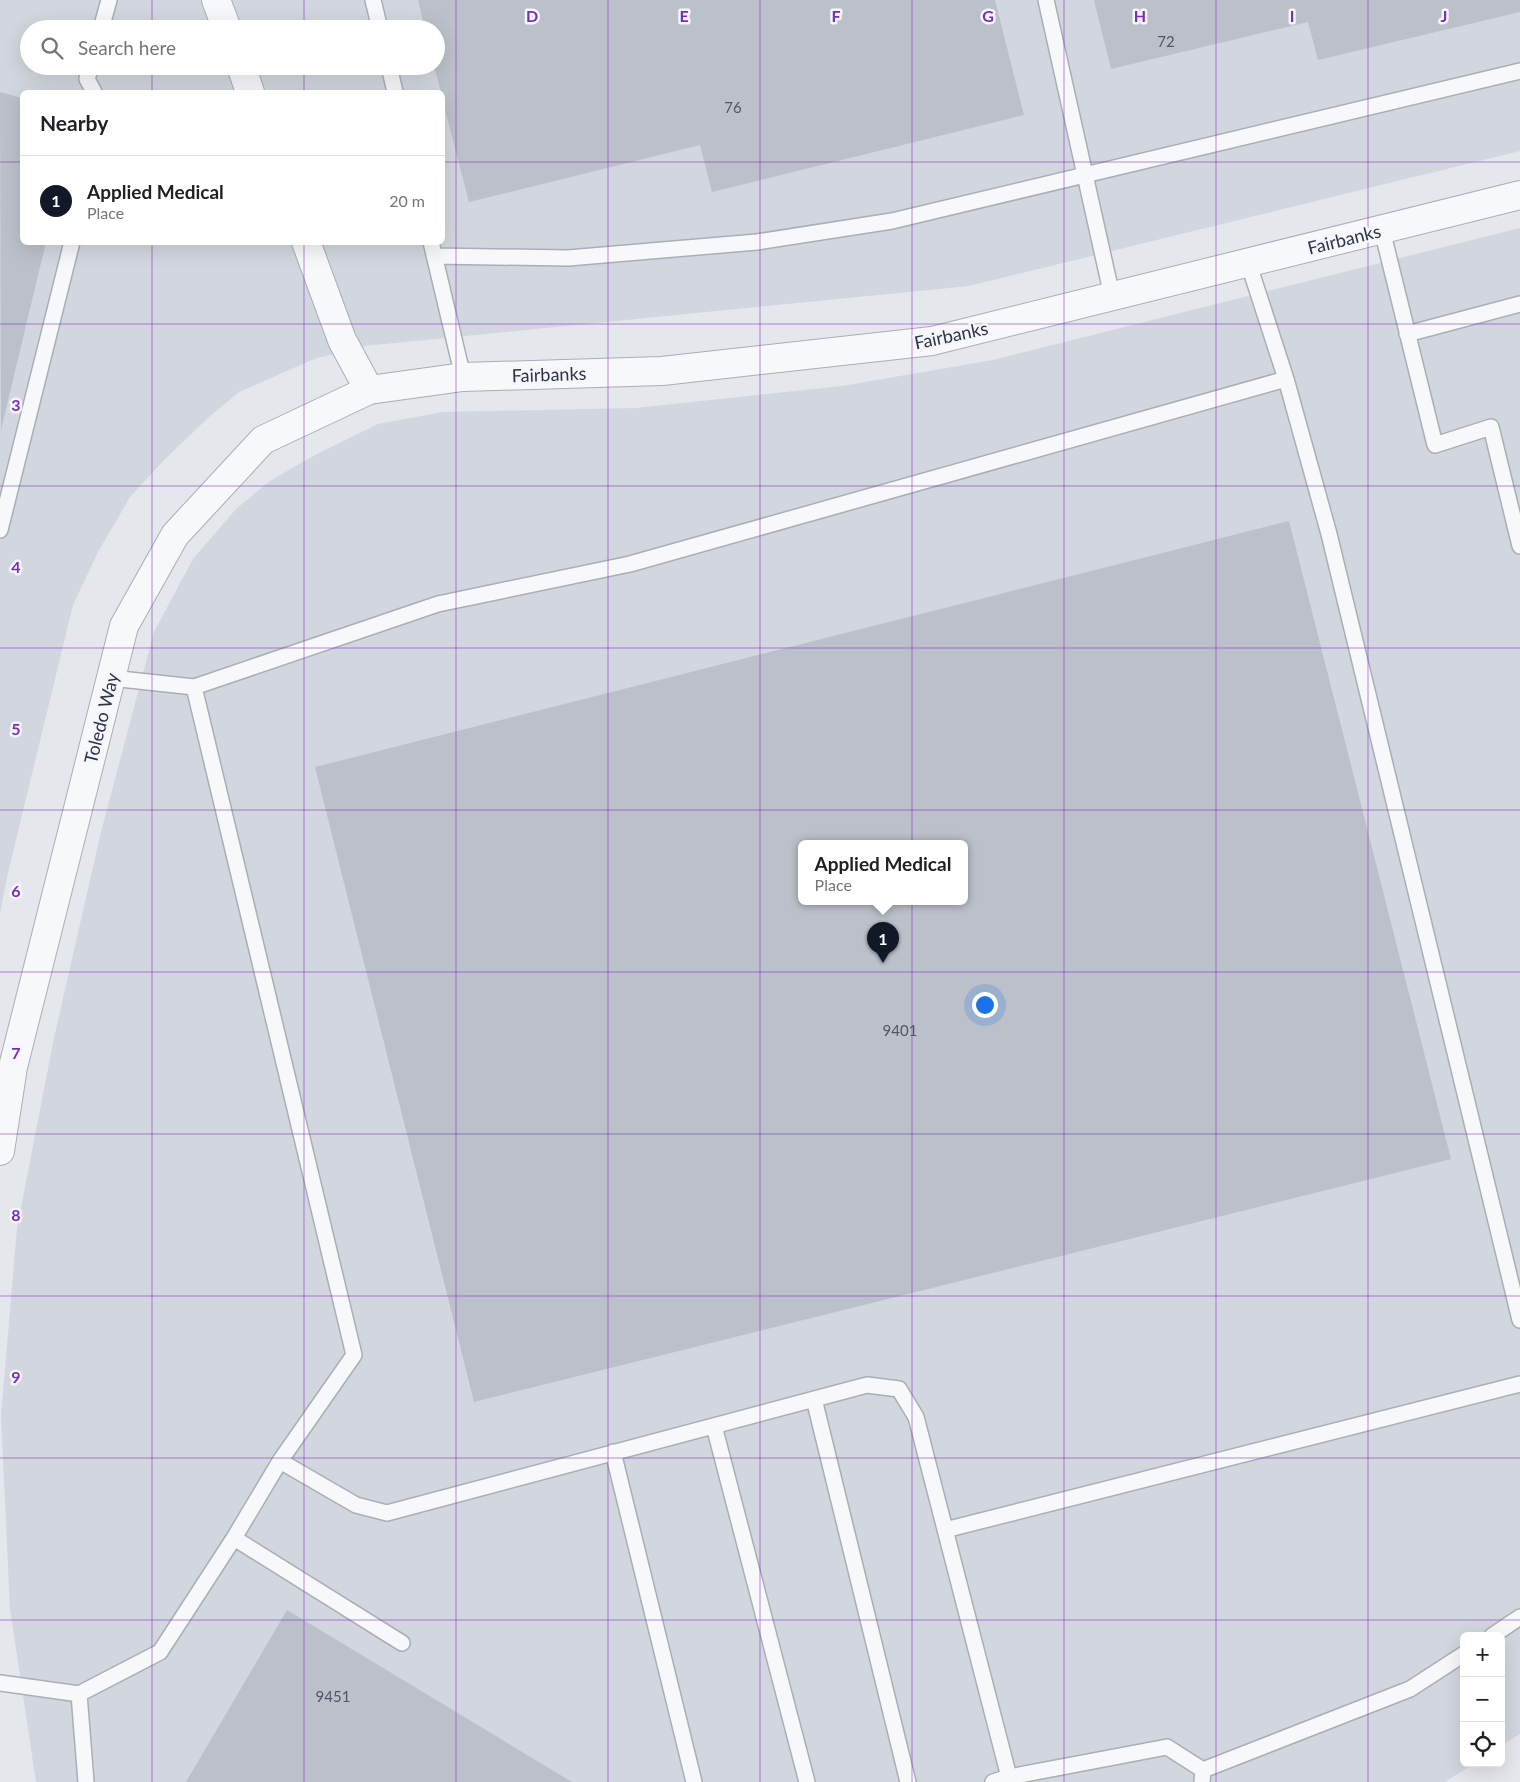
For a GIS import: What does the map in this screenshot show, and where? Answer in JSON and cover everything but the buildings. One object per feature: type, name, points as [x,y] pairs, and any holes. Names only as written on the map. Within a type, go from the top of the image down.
[{"type":"street","points":[[216,0],[224,20]]},
{"type":"street","points":[[244,75],[249,90]]},
{"type":"street","name":"Fairbanks","points":[[369,390],[463,377],[662,370],[932,341],[1520,195]]},
{"type":"street","points":[[307,245],[342,340],[369,390]]},
{"type":"street","name":"Toledo Way","points":[[0,1151],[13,1067],[124,626],[175,535],[263,440],[369,390]]},
{"type":"lane","points":[[103,20],[109,0]]},
{"type":"lane","points":[[373,0],[378,20]]},
{"type":"lane","points":[[1046,0],[1112,296]]},
{"type":"lane","points":[[463,377],[433,249],[568,258],[757,242],[892,221],[1520,71]]},
{"type":"lane","points":[[88,75],[87,79],[93,90]]},
{"type":"lane","points":[[391,75],[395,90]]},
{"type":"lane","points":[[1382,230],[1435,445],[1491,427],[1520,546]]},
{"type":"lane","points":[[0,530],[71,245]]},
{"type":"lane","points":[[1248,262],[1286,380],[1329,534],[1520,1320]]},
{"type":"lane","points":[[1407,334],[1520,304]]},
{"type":"lane","points":[[111,678],[194,687],[438,604],[630,564],[1286,380]]},
{"type":"lane","points":[[0,1683],[79,1694],[160,1652],[234,1538],[280,1461],[354,1354],[194,687]]},
{"type":"lane","points":[[945,1530],[1520,1384]]},
{"type":"lane","points":[[280,1461],[356,1505],[387,1513],[867,1385],[899,1390],[916,1416],[1009,1778]]},
{"type":"lane","points":[[814,1399],[908,1782]]},
{"type":"lane","points":[[714,1426],[807,1782]]},
{"type":"lane","points":[[614,1452],[694,1782]]},
{"type":"lane","points":[[234,1538],[402,1643]]},
{"type":"lane","points":[[1498,1632],[1520,1617]]},
{"type":"lane","points":[[993,1782],[1168,1747],[1203,1776],[1410,1688],[1460,1657]]},
{"type":"lane","points":[[79,1694],[86,1782]]},
{"type":"shaded area","points":[[0,0],[1520,0],[1520,151],[969,286],[364,346],[314,359],[239,392],[209,417],[165,459],[130,497],[98,552],[73,605],[7,877],[0,914]]},
{"type":"shaded area","points":[[1520,228],[1520,1734],[1505,1743],[1505,1632],[1460,1632],[1460,1767],[1469,1767],[1445,1782],[36,1782],[10,1609],[1,1416],[17,1228],[54,1038],[101,832],[154,632],[193,559],[237,508],[270,481],[315,455],[378,424],[443,412],[636,408],[842,386],[993,360]]},
{"type":"place","name":"Applied Medical","points":[[883,963]]}]
